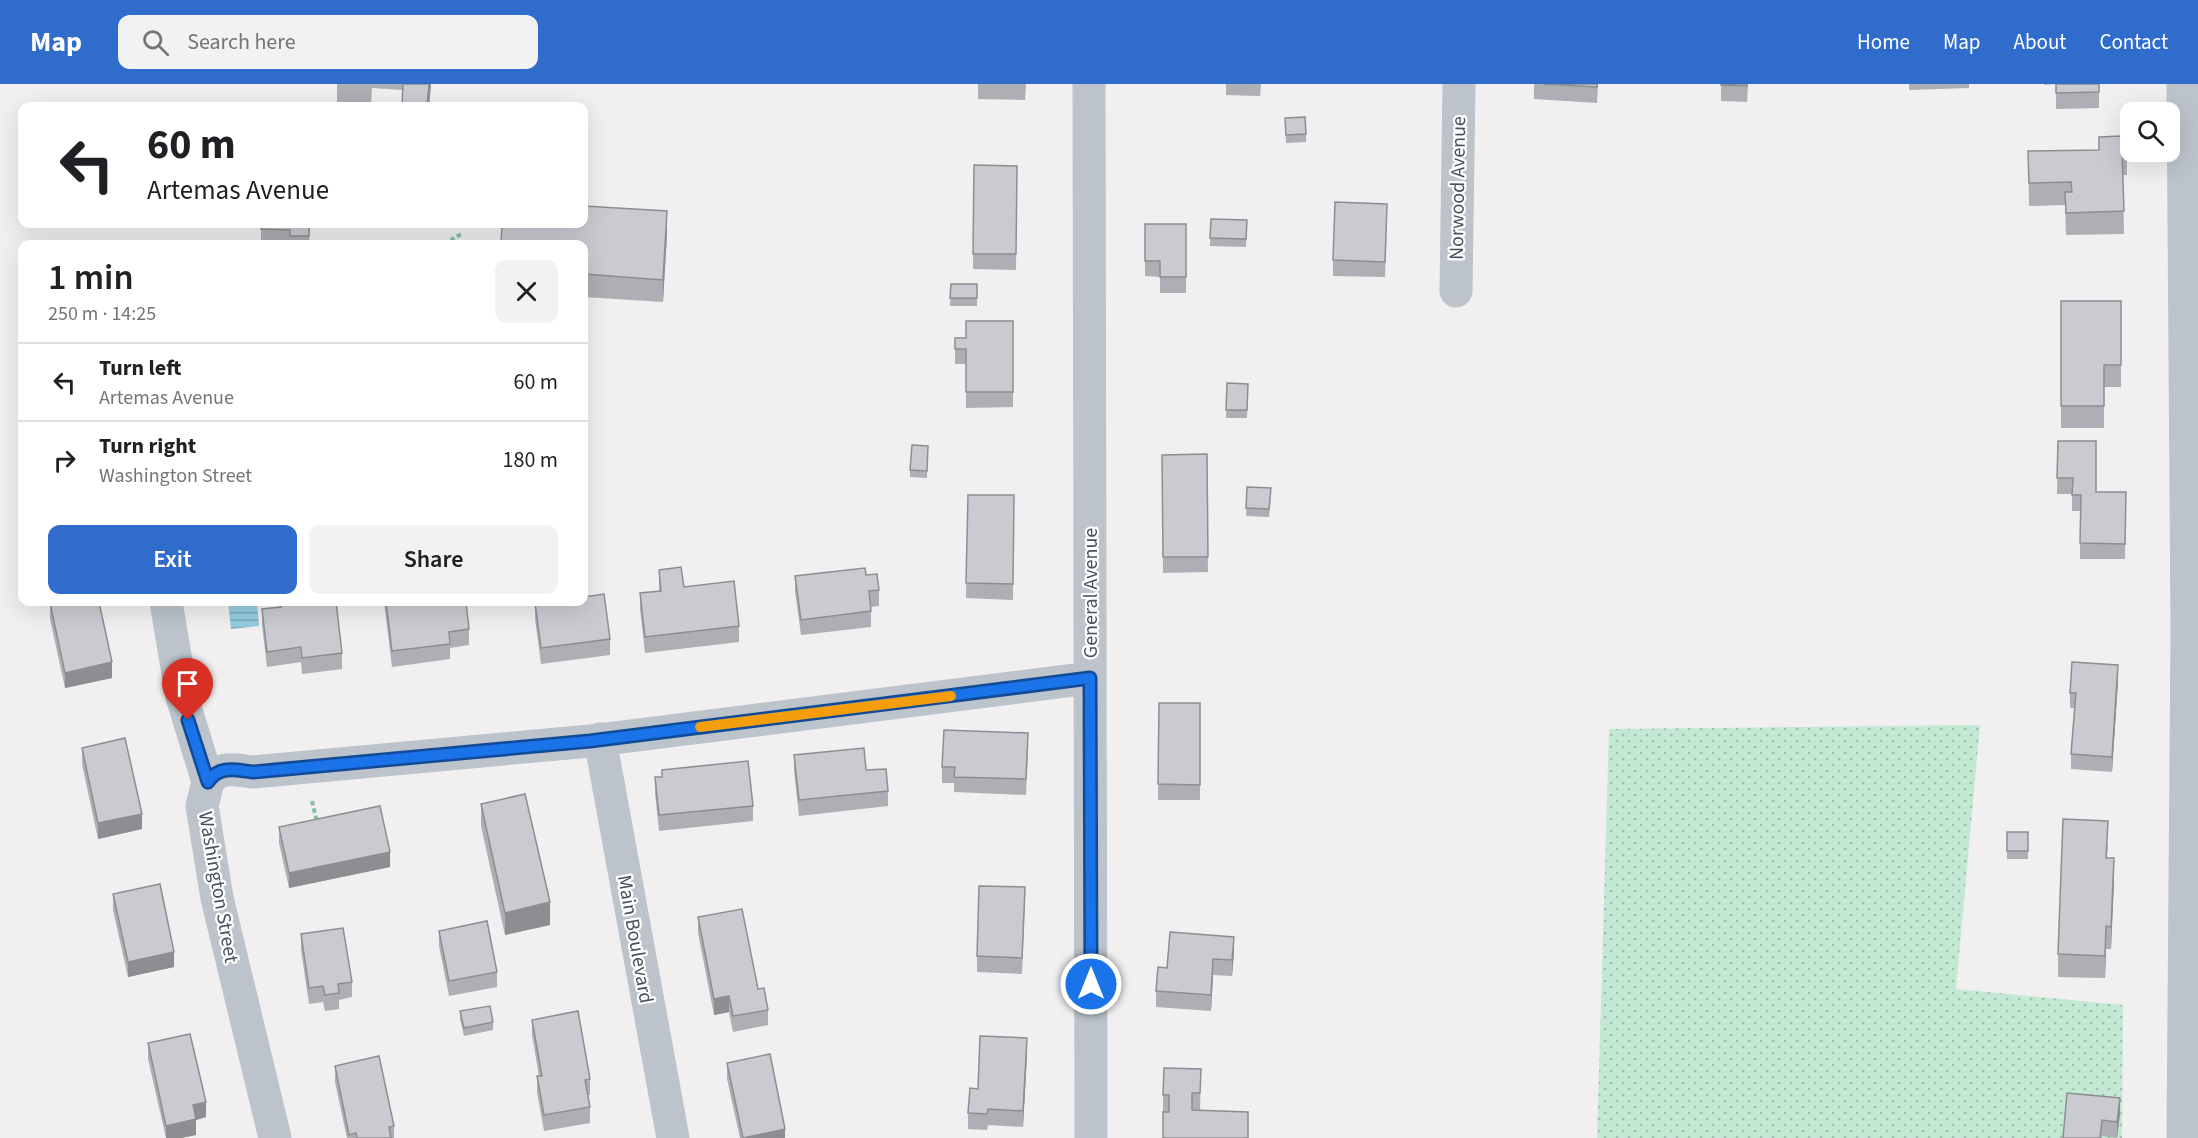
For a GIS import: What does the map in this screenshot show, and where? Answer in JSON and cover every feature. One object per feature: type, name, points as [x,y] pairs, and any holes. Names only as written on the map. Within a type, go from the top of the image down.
[{"type":"street","name":"General Avenue","points":[[1089,84],[1091,1138]]},
{"type":"street","name":"Norwood Avenue","points":[[1456,291],[1459,84]]},
{"type":"street","points":[[2183,84],[2187,630],[2183,1138]]},
{"type":"street","name":"Washington Street","points":[[167,606],[182,697],[208,782],[202,806],[217,898],[274,1138]]},
{"type":"street","points":[[208,782],[214,772],[225,769],[253,772],[600,740],[1090,678]]},
{"type":"street","name":"Main Boulevard","points":[[600,740],[673,1138]]},
{"type":"path","points":[[451,240],[463,233]]},
{"type":"green space","points":[[1980,725],[1956,989],[2123,1005],[2122,1138],[1597,1138],[1609,729]]},
{"type":"water","points":[[228,606],[257,606],[259,626],[231,629]]},
{"type":"building","points":[[403,84],[429,84],[427,102],[402,102]]},
{"type":"building","points":[[1543,84],[1597,84],[1597,87]]},
{"type":"building","points":[[1747,84],[1747,86],[1721,85]]},
{"type":"building","points":[[2056,84],[2099,84],[2099,92],[2056,93]]},
{"type":"building","points":[[1305,117],[1306,134],[1286,135],[1285,118]]},
{"type":"building","points":[[2120,136],[2124,211],[2066,213],[2065,192],[2072,192],[2071,182],[2029,183],[2028,151],[2099,150],[2099,137]]},
{"type":"building","points":[[974,165],[1017,166],[1016,254],[973,254]]},
{"type":"building","points":[[1335,202],[1387,204],[1385,262],[1333,260]]},
{"type":"building","points":[[588,206],[667,211],[663,280],[588,274],[588,240],[501,240],[502,228],[588,228]]},
{"type":"building","points":[[1211,219],[1247,220],[1246,239],[1210,238]]},
{"type":"building","points":[[1145,224],[1186,224],[1186,277],[1160,277],[1160,261],[1145,261]]},
{"type":"building","points":[[309,228],[309,236],[290,236],[290,230],[261,229]]},
{"type":"building","points":[[951,284],[977,284],[977,298],[950,298]]},
{"type":"building","points":[[2061,301],[2121,301],[2121,365],[2104,365],[2104,406],[2061,406]]},
{"type":"building","points":[[966,321],[1013,321],[1013,392],[966,392],[966,349],[955,349],[955,338],[966,338]]},
{"type":"building","points":[[1227,383],[1248,384],[1247,410],[1226,410]]},
{"type":"building","points":[[2058,441],[2096,441],[2096,492],[2126,492],[2125,544],[2080,543],[2081,495],[2072,495],[2073,478],[2057,478]]},
{"type":"building","points":[[912,445],[928,446],[927,471],[910,470]]},
{"type":"building","points":[[1207,454],[1208,557],[1163,557],[1162,455]]},
{"type":"building","points":[[1247,487],[1271,488],[1269,509],[1246,508]]},
{"type":"building","points":[[968,495],[1014,495],[1013,584],[966,583]]},
{"type":"building","points":[[681,567],[684,587],[734,581],[739,626],[645,637],[640,593],[661,591],[659,570]]},
{"type":"building","points":[[865,568],[866,575],[877,574],[879,590],[869,591],[871,611],[801,620],[795,576]]},
{"type":"building","points":[[604,594],[610,639],[541,648],[535,606],[588,606],[588,596]]},
{"type":"building","points":[[51,606],[100,606],[112,662],[65,673]]},
{"type":"building","points":[[336,606],[342,653],[302,658],[301,647],[267,652],[262,609]]},
{"type":"building","points":[[386,606],[466,606],[469,629],[449,632],[450,644],[392,651]]},
{"type":"building","points":[[2072,662],[2118,665],[2112,757],[2071,754],[2076,693],[2070,693]]},
{"type":"building","points":[[1159,703],[1200,703],[1200,785],[1158,784]]},
{"type":"building","points":[[944,730],[1028,733],[1026,779],[954,777],[955,767],[942,767]]},
{"type":"building","points":[[125,738],[142,814],[98,823],[82,748]]},
{"type":"building","points":[[864,748],[866,770],[886,769],[888,791],[799,800],[794,755]]},
{"type":"building","points":[[748,761],[753,806],[659,815],[655,777],[662,777],[662,770]]},
{"type":"building","points":[[525,794],[550,902],[505,913],[481,804]]},
{"type":"building","points":[[380,806],[390,852],[289,873],[279,827]]},
{"type":"building","points":[[2063,819],[2108,821],[2106,858],[2114,858],[2111,927],[2106,926],[2105,956],[2058,954]]},
{"type":"building","points":[[2007,832],[2028,832],[2028,851],[2007,851]]},
{"type":"building","points":[[160,884],[174,952],[128,962],[113,894]]},
{"type":"building","points":[[979,886],[1025,887],[1022,958],[977,956]]},
{"type":"building","points":[[742,909],[758,989],[764,988],[768,1010],[733,1016],[729,996],[714,999],[698,917]]},
{"type":"building","points":[[487,921],[497,972],[449,981],[439,931]]},
{"type":"building","points":[[343,928],[352,982],[338,984],[339,993],[325,995],[323,986],[309,988],[301,934]]},
{"type":"building","points":[[1170,932],[1234,937],[1232,960],[1213,959],[1211,995],[1156,991],[1158,967],[1167,968]]},
{"type":"building","points":[[490,1006],[493,1022],[464,1028],[460,1011]]},
{"type":"building","points":[[578,1011],[590,1079],[585,1080],[590,1107],[544,1115],[537,1076],[542,1076],[532,1020]]},
{"type":"building","points":[[190,1034],[206,1102],[193,1105],[196,1119],[166,1126],[148,1043]]},
{"type":"building","points":[[980,1036],[1027,1038],[1023,1111],[988,1109],[987,1114],[968,1113],[970,1088],[978,1089]]},
{"type":"building","points":[[770,1054],[785,1129],[743,1138],[727,1063]]},
{"type":"building","points":[[379,1056],[394,1126],[389,1127],[391,1138],[357,1138],[356,1133],[349,1135],[335,1066]]},
{"type":"building","points":[[1164,1068],[1201,1069],[1200,1093],[1192,1093],[1192,1110],[1248,1112],[1248,1138],[1163,1138],[1163,1112],[1169,1112],[1169,1095],[1163,1095]]},
{"type":"building","points":[[2067,1093],[2120,1098],[2117,1122],[2102,1120],[2100,1138],[2063,1138]]},
{"type":"slow traffic","points":[[700,727],[951,696]]},
{"type":"route","points":[[188,720],[208,782],[214,772],[225,769],[253,772],[590,741],[1090,678],[1091,984]]}]
